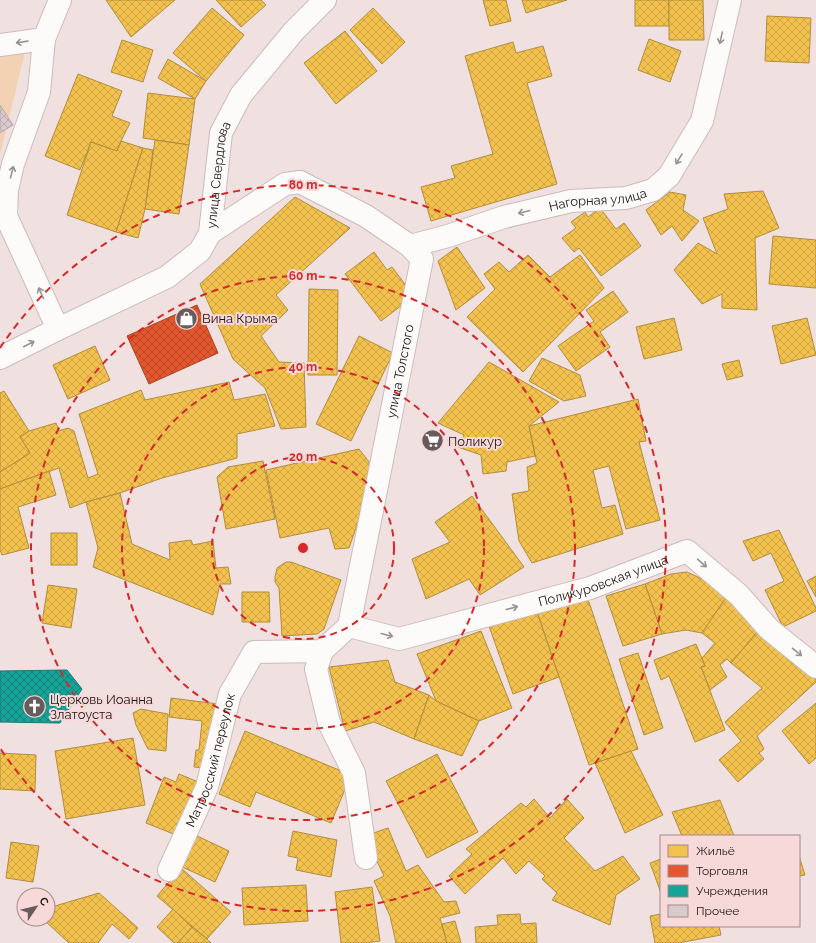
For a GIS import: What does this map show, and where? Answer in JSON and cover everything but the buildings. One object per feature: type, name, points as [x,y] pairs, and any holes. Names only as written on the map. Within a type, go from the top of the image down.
[{"type":"street","points":[[58,329],[6,216],[7,190],[14,164],[39,92],[44,39],[60,0]]},
{"type":"street","name":"улица Свердлова","points":[[0,358],[167,277],[200,251],[210,233],[221,134],[241,95],[294,31],[325,0]]},
{"type":"street","name":"Нагорная улица","points":[[410,246],[448,236],[504,217],[571,201],[626,198],[653,190],[669,176],[702,121],[730,0]]},
{"type":"street","points":[[0,45],[44,39]]},
{"type":"street","name":"улица Толстого","points":[[210,233],[285,184],[300,182],[366,216],[410,246],[422,259],[349,626]]},
{"type":"street","name":"Поликуровская улица","points":[[349,626],[399,638],[590,588],[687,551],[739,595],[769,629],[816,667]]},
{"type":"street","points":[[349,626],[322,651],[316,669],[329,723],[354,773],[366,858]]},
{"type":"street","name":"Матросский переулок","points":[[169,870],[207,787],[230,694],[254,652],[322,651]]},
{"type":"shaded area","points":[[27,44],[0,155],[0,53]]},
{"type":"place","name":"Вина Крыма","points":[[186,318]]},
{"type":"place","name":"Поликур","points":[[433,441]]},
{"type":"place","name":"Церковь Иоанна Златоуста","points":[[35,706]]}]
